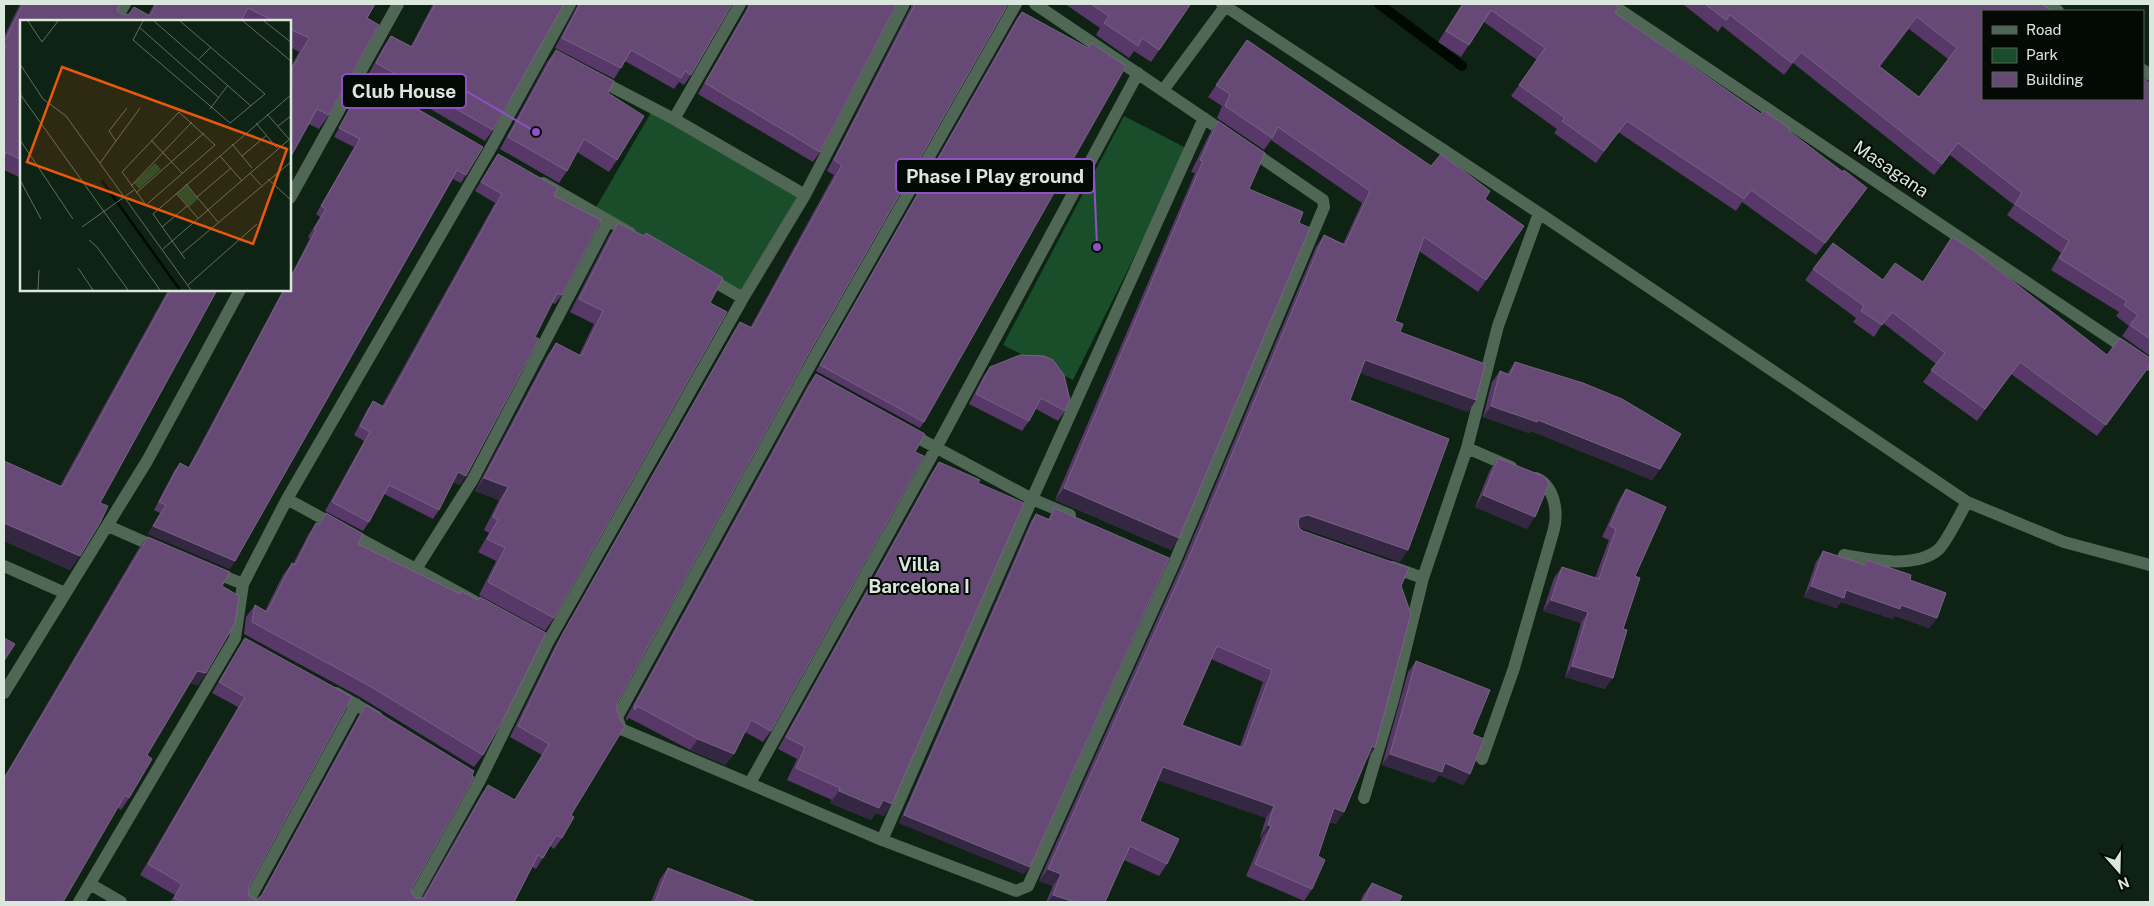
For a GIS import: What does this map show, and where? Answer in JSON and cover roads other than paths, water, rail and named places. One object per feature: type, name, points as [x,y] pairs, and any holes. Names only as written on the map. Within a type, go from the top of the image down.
[{"type":"street","points":[[117,20],[125,4]]},
{"type":"street","points":[[291,196],[398,4]]},
{"type":"street","points":[[79,902],[239,640],[243,584],[287,499],[489,152],[550,54],[570,4]]},
{"type":"street","points":[[674,118],[740,4]]},
{"type":"street","points":[[412,902],[476,778],[544,639],[805,195],[904,4]]},
{"type":"street","points":[[1016,4],[617,717],[621,729],[628,733],[882,840],[1016,891],[1028,886],[1324,207],[1323,200],[1164,89],[1035,4]]},
{"type":"street","name":"Masagana","points":[[1611,4],[2150,365]]},
{"type":"street","points":[[1164,89],[1225,5],[1539,213],[1967,502],[2064,542],[2150,565]]},
{"type":"street","points":[[750,783],[936,448],[1138,73]]},
{"type":"street","points":[[588,74],[674,118],[805,195]]},
{"type":"street","points":[[357,76],[390,95]]},
{"type":"street","points":[[882,840],[1032,499],[1204,118]]},
{"type":"street","points":[[532,176],[642,240]]},
{"type":"street","points":[[1364,798],[1393,700],[1423,578],[1467,448],[1498,326],[1539,213]]},
{"type":"street","points":[[416,569],[473,479],[608,221]]},
{"type":"street","points":[[692,269],[743,298]]},
{"type":"street","points":[[4,693],[108,526],[239,291]]},
{"type":"street","points":[[895,425],[1032,499],[1086,522]]},
{"type":"street","points":[[1467,448],[1541,480],[1556,504],[1557,515],[1514,668],[1482,759]]},
{"type":"street","points":[[287,499],[482,605]]},
{"type":"street","points":[[1844,555],[1890,563],[1919,558],[1938,549],[1967,502]]},
{"type":"street","points":[[108,526],[171,554]]},
{"type":"street","points":[[1378,563],[1423,578]]},
{"type":"street","points":[[198,565],[243,584]]},
{"type":"street","points":[[4,566],[65,593]]},
{"type":"street","points":[[322,686],[390,725]]},
{"type":"street","points":[[248,902],[356,704]]},
{"type":"street","points":[[90,884],[120,902]]},
{"type":"waterway","points":[[1379,4],[1462,66]]},
{"type":"place","name":"Club House","points":[[536,132]]},
{"type":"place","name":"Phase I Play ground","points":[[1097,247]]},
{"type":"district","name":"Villa Barcelona I","points":[[919,575]]}]
